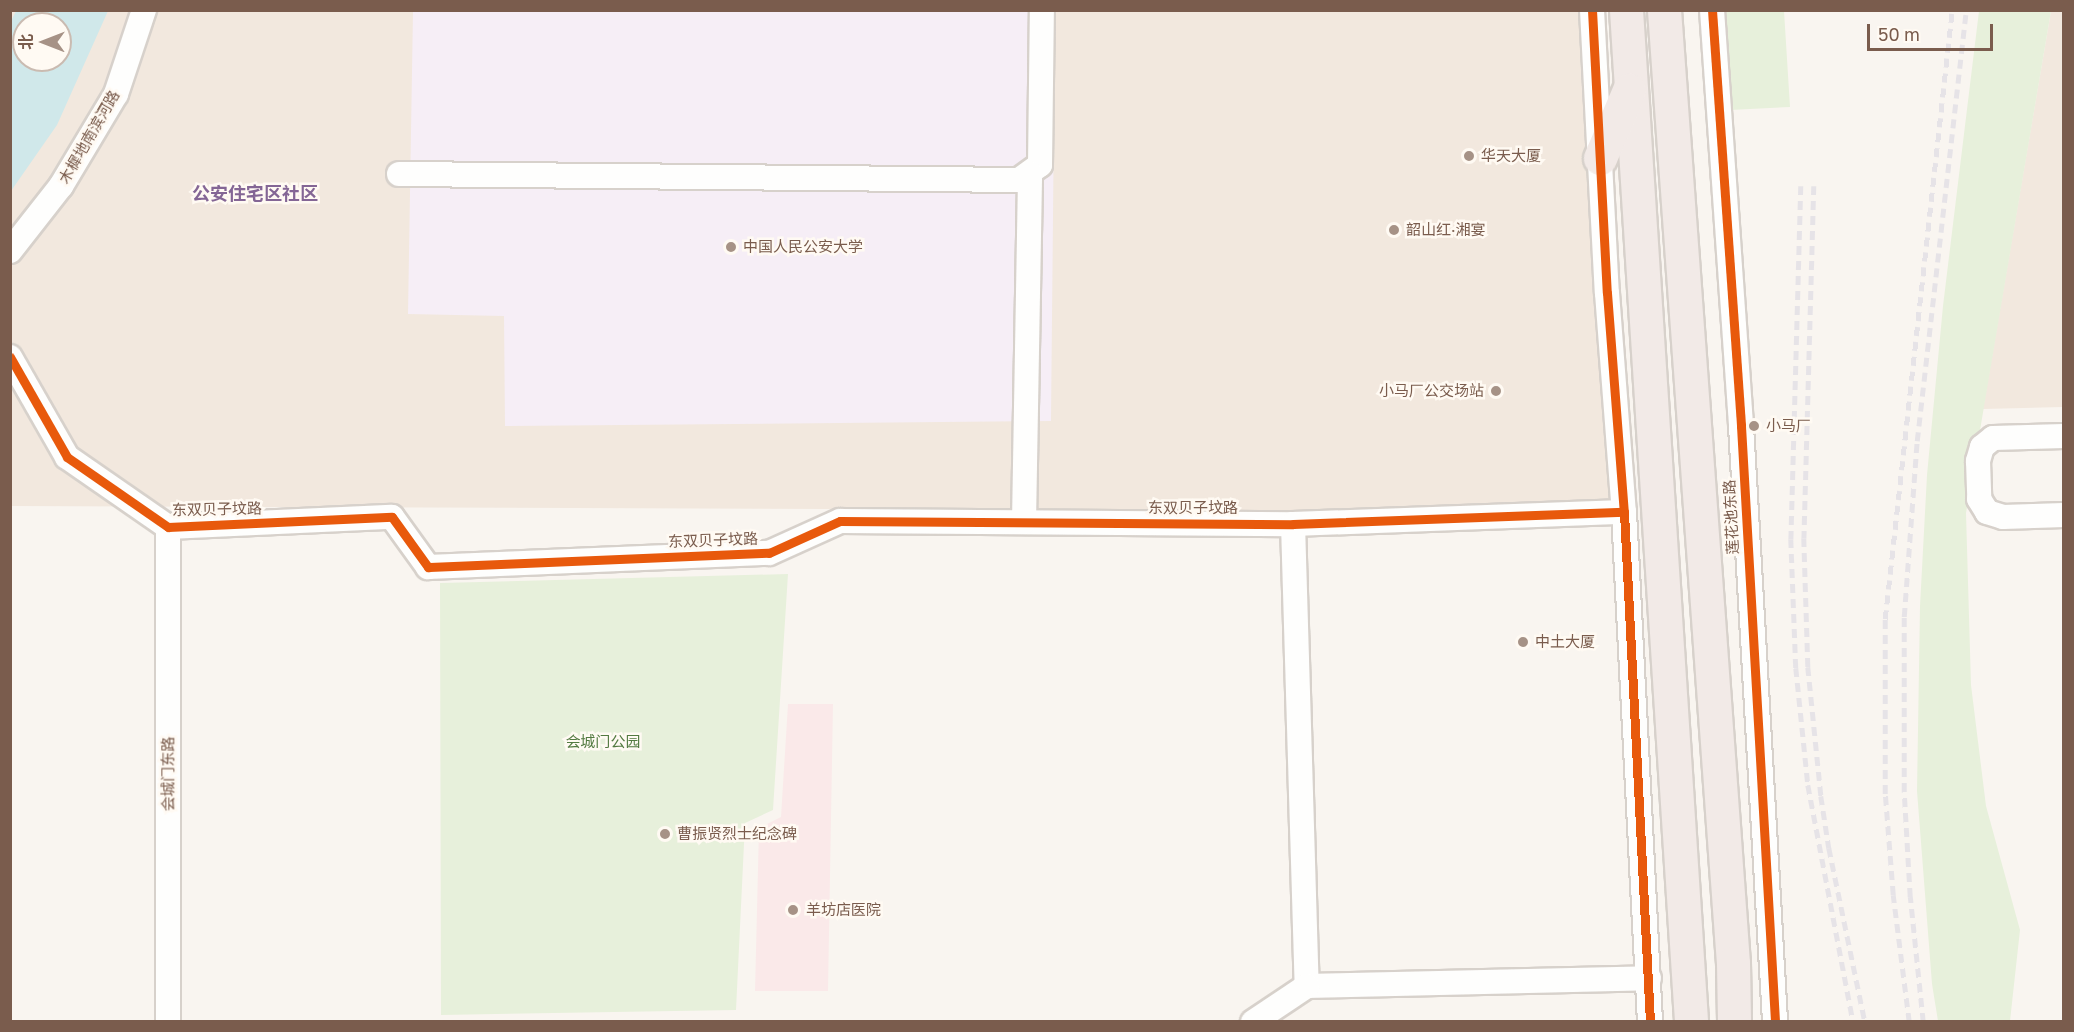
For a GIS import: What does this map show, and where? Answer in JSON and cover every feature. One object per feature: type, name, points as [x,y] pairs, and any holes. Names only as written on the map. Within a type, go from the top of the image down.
[{"type":"highway","points":[[1626,10],[1691,1022]]},
{"type":"highway","name":"莲花池东路","points":[[1664,10],[1733,963],[1734,1022]]},
{"type":"highway","points":[[1600,158],[1631,86]]},
{"type":"highway","points":[[1733,963],[1749,1022]]},
{"type":"highway","points":[[1682,1022],[1690,983]]},
{"type":"street","name":"木樨地南滨河路","points":[[10,251],[61,186],[116,94],[144,10]]},
{"type":"street","points":[[399,174],[1019,180],[1040,165],[1042,10]]},
{"type":"street","points":[[1592,10],[1623,512],[1650,1022]]},
{"type":"street","name":"莲花池东路","points":[[1712,10],[1742,438],[1775,1022]]},
{"type":"street","points":[[1024,522],[1030,172]]},
{"type":"street","name":"东双贝子坟路","points":[[10,357],[67,457],[168,527],[392,517],[428,567],[769,553],[840,521],[1293,524],[1623,512]]},
{"type":"street","points":[[2064,436],[1993,438],[1982,447],[1978,461],[1979,499],[1987,512],[2003,517],[2064,515]]},
{"type":"street","points":[[1293,524],[1307,986]]},
{"type":"street","name":"会城门东路","points":[[168,527],[168,1022]]},
{"type":"street","points":[[1253,1022],[1307,986],[1649,978]]},
{"type":"shaded area","points":[[11,11],[1593,11],[1624,512],[11,506]]},
{"type":"shaded area","name":"中国人民公安大学","points":[[413,11],[1055,11],[1051,421],[505,426],[504,316],[408,314]]},
{"type":"shaded area","points":[[2051,11],[2063,11],[2063,407],[1983,409]]},
{"type":"shaded area","name":"羊坊店医院","points":[[788,704],[833,704],[828,991],[755,991],[759,828],[781,817]]},
{"type":"green space","points":[[1724,11],[1784,11],[1790,107],[1730,110]]},
{"type":"green space","points":[[1979,11],[2051,11],[1966,513],[1971,685],[1986,806],[2020,930],[2010,1021],[1938,1021],[1932,984],[1917,791],[1920,606],[1927,475],[1943,306]]},
{"type":"green space","name":"会城门公园","points":[[788,574],[773,810],[745,823],[736,1010],[441,1015],[440,583]]},
{"type":"water","points":[[16,11],[108,11],[57,125],[11,191],[10,23],[12,19],[12,72],[72,72],[72,12]]},
{"type":"railway","points":[[1909,1022],[1893,895],[1885,794],[1885,619],[1952,10]]},
{"type":"railway","points":[[1923,1022],[1910,897],[1904,792],[1904,617],[1917,441],[1966,10]]},
{"type":"railway","points":[[1801,186],[1791,539],[1796,668],[1808,785],[1853,1022]]},
{"type":"railway","points":[[1814,186],[1804,538],[1808,667],[1821,796],[1829,848],[1865,1022]]},
{"type":"cycle path","points":[[1592,10],[1607,293],[1624,512],[1650,1022]]},
{"type":"cycle path","points":[[1712,10],[1741,426],[1775,1022]]},
{"type":"cycle path","points":[[10,357],[67,457],[168,527],[392,517],[428,567],[769,553],[840,521],[1293,524],[1624,512]]},
{"type":"place","name":"华天大厦","points":[[1469,156]]},
{"type":"place","name":"韶山红·湘宴","points":[[1394,230]]},
{"type":"place","name":"中国人民公安大学","points":[[731,247]]},
{"type":"place","name":"小马厂公交场站","points":[[1496,391]]},
{"type":"place","name":"小马厂","points":[[1754,426]]},
{"type":"place","name":"中土大厦","points":[[1523,642]]},
{"type":"place","name":"曹振贤烈士纪念碑","points":[[665,834]]},
{"type":"place","name":"羊坊店医院","points":[[793,910]]},
{"type":"district","name":"公安住宅区社区","points":[[255,193]]}]
